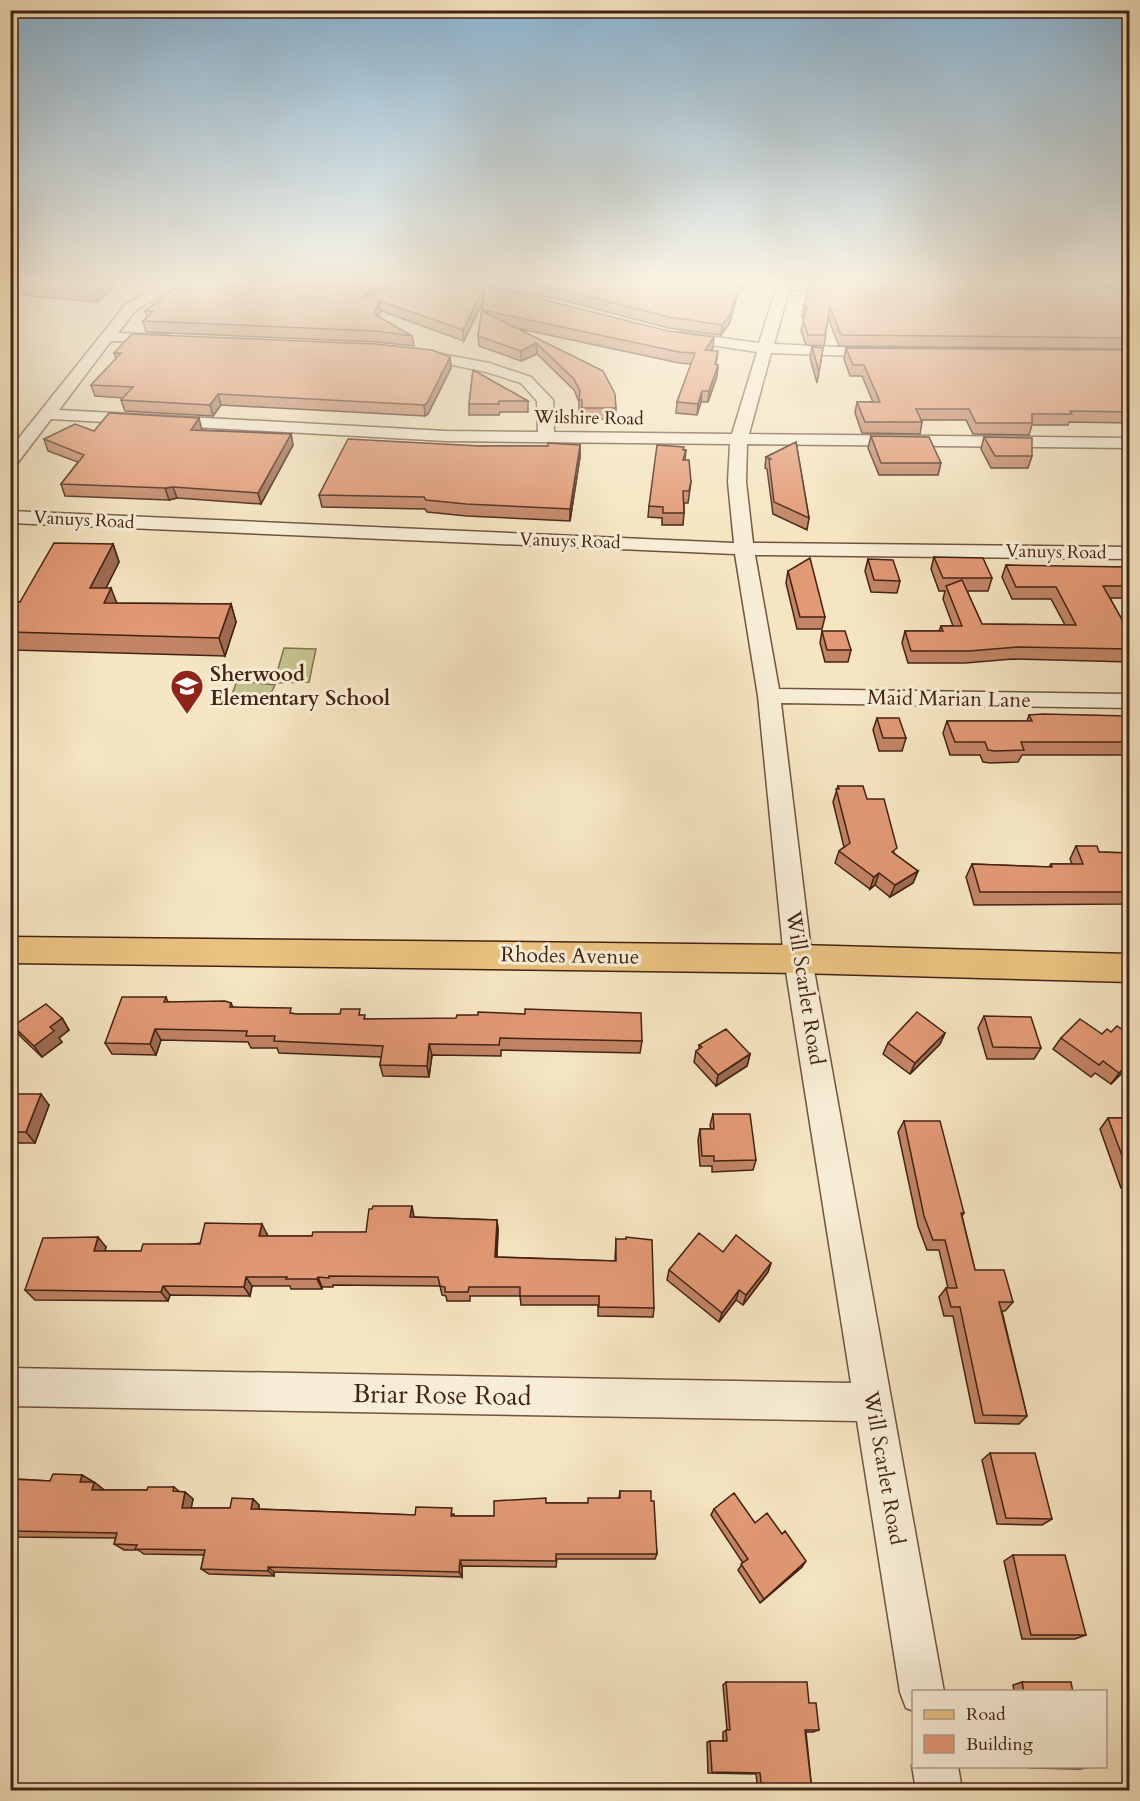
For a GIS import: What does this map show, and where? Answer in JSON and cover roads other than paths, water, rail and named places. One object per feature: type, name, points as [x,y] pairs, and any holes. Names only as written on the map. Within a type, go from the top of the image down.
[{"type":"main road","name":"Rhodes Avenue","points":[[10,950],[798,959],[1130,968]]},
{"type":"street","points":[[10,461],[89,363]]},
{"type":"street","points":[[468,363],[526,380],[545,400],[546,437]]},
{"type":"street","name":"Will Scarlet Road","points":[[760,363],[739,440],[737,482],[744,549],[769,696],[798,959],[922,1690]]},
{"type":"street","name":"Wilshire Road","points":[[49,414],[446,436],[1130,443]]},
{"type":"street","name":"Vanuys Road","points":[[10,517],[744,549],[1130,553]]},
{"type":"street","name":"Maid Marian Lane","points":[[769,696],[1130,701]]},
{"type":"street","name":"Briar Rose Road","points":[[10,1387],[873,1402]]},
{"type":"street","points":[[935,1768],[939,1791]]},
{"type":"place","name":"Sherwood Elementary School","points":[[187,715]]}]
